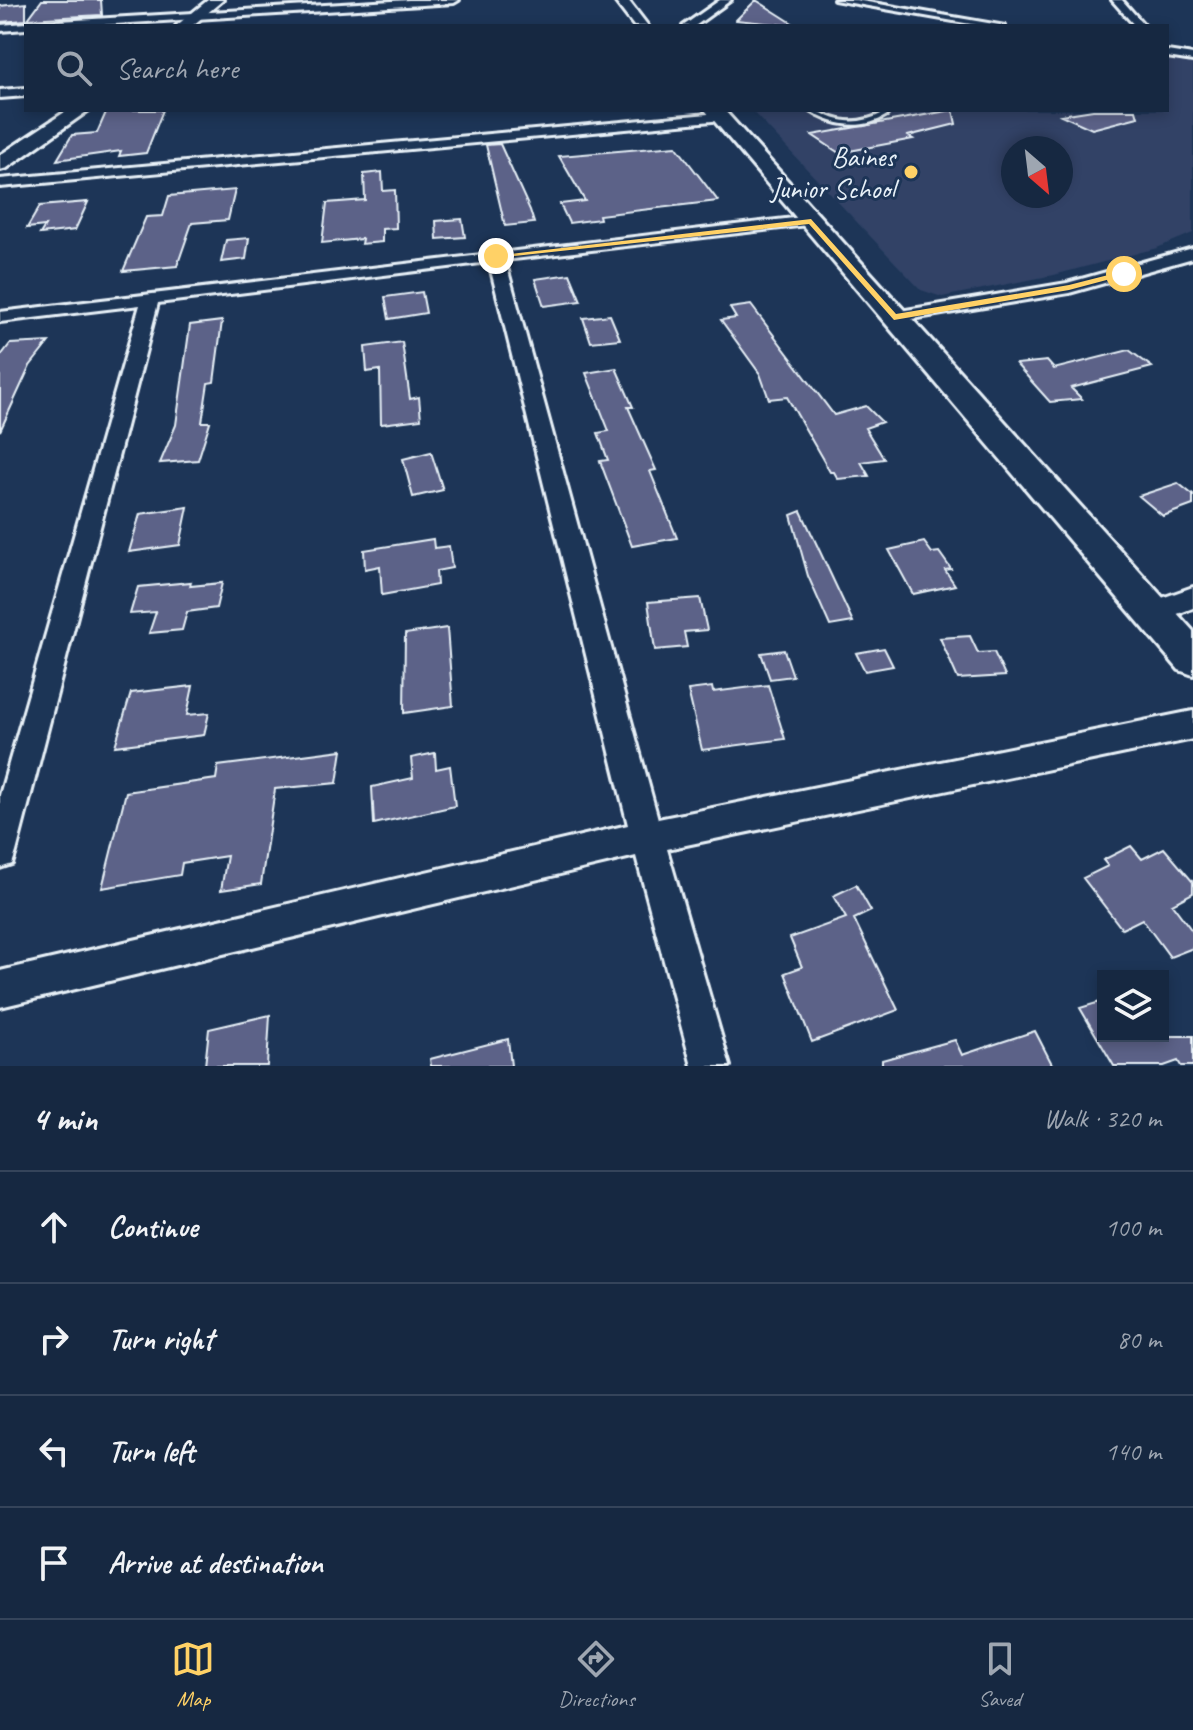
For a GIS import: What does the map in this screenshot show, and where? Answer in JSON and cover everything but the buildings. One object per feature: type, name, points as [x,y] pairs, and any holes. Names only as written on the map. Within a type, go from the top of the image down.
[{"type":"street","points":[[185,24],[216,0]]},
{"type":"street","points":[[66,24],[454,0]]},
{"type":"street","points":[[621,0],[639,24]]},
{"type":"street","points":[[691,24],[726,0]]},
{"type":"street","points":[[839,0],[988,24]]},
{"type":"street","points":[[1117,0],[1138,24]]},
{"type":"street","points":[[0,28],[24,26]]},
{"type":"street","points":[[1169,54],[1193,58]]},
{"type":"street","points":[[0,94],[24,92]]},
{"type":"street","points":[[0,164],[77,112]]},
{"type":"street","points":[[0,183],[716,113],[1193,658]]},
{"type":"street","points":[[0,317],[811,221]]},
{"type":"street","points":[[894,317],[1069,288],[1193,253]]},
{"type":"street","points":[[496,256],[647,837],[711,1066]]},
{"type":"street","points":[[0,852],[150,300]]},
{"type":"street","points":[[1154,612],[1193,597]]},
{"type":"street","points":[[0,989],[647,837],[1193,725]]},
{"type":"lane","points":[[816,112],[828,119],[859,124],[875,120],[884,115],[883,112]]},
{"type":"shaded area","name":"Baines Junior School","points":[[1169,57],[1193,61],[1193,233],[1157,248],[1054,275],[942,297],[921,290],[753,112],[1169,112]]},
{"type":"place","name":"Baines Junior School","points":[[911,172]]},
{"type":"route","points":[[496,256],[811,221],[894,317],[1069,288],[1124,274]]}]
